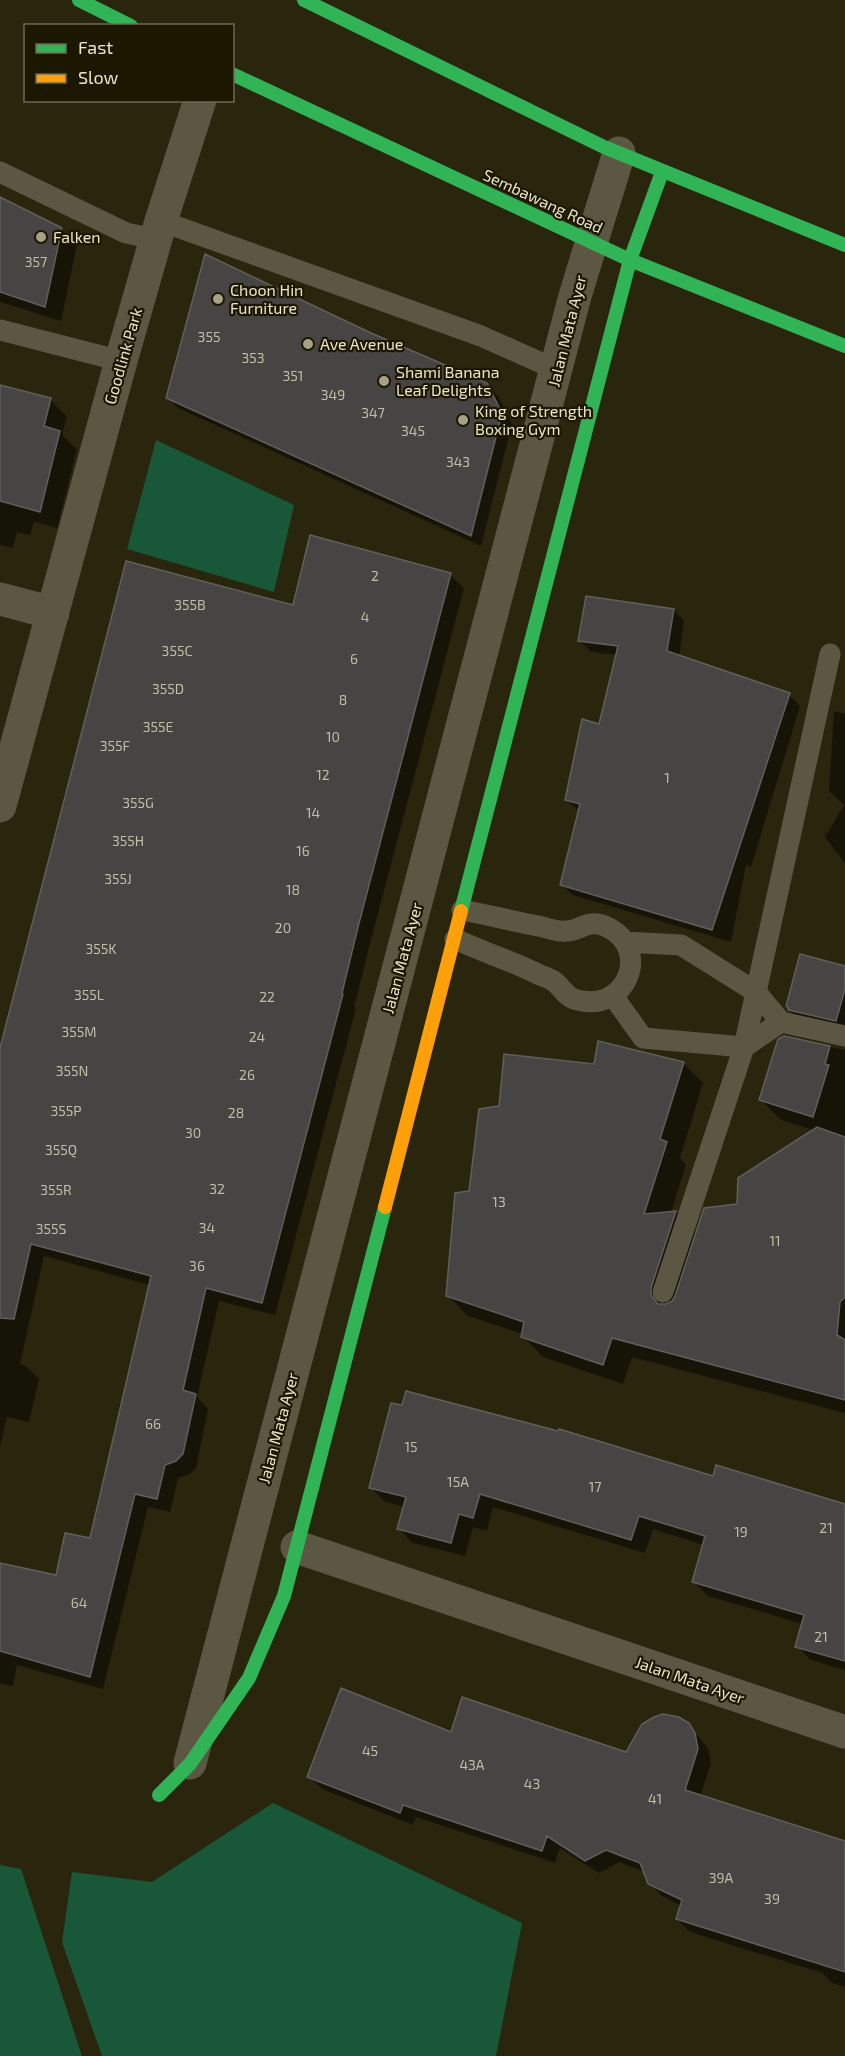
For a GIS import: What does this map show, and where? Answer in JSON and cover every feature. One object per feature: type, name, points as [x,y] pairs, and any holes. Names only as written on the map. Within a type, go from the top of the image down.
[{"type":"street","points":[[79,0],[98,4],[128,24]]},
{"type":"street","points":[[304,0],[619,153],[845,244]]},
{"type":"street","name":"Sembawang Road","points":[[234,75],[630,260],[845,346]]},
{"type":"street","name":"Goodlink Park","points":[[0,806],[121,361],[199,102]]},
{"type":"street","name":"Jalan Mata Ayer","points":[[190,1764],[591,241],[619,153]]},
{"type":"street","points":[[159,1795],[190,1764],[249,1678],[284,1596],[630,260],[662,172]]},
{"type":"street","points":[[557,370],[598,386]]},
{"type":"street","points":[[0,599],[53,613]]},
{"type":"street","name":"Jalan Mata Ayer","points":[[297,1547],[845,1732]]},
{"type":"lane","points":[[0,172],[126,233],[159,230],[481,336],[557,370]]},
{"type":"lane","points":[[0,330],[121,361]]},
{"type":"lane","points":[[663,1292],[744,1047],[830,654]]},
{"type":"lane","points":[[455,939],[481,952],[522,966],[556,983],[574,1000],[597,1002],[613,996],[628,977],[630,958],[625,942],[608,927],[588,923],[567,932],[462,910]]},
{"type":"lane","points":[[625,942],[681,945],[756,992],[781,1022],[845,1036]]},
{"type":"lane","points":[[613,996],[643,1038],[744,1047],[781,1022]]},
{"type":"green space","points":[[156,440],[294,505],[274,592],[127,549]]},
{"type":"green space","points":[[273,1803],[522,1923],[496,2056],[102,2056],[62,1942],[72,1872],[152,1882]]},
{"type":"green space","points":[[0,1865],[21,1869],[82,2056],[0,2056]]},
{"type":"building","points":[[0,197],[62,228],[45,307],[0,292]]},
{"type":"building","points":[[205,254],[371,333],[487,383],[502,413],[471,536],[166,398]]},
{"type":"building","points":[[0,385],[51,398],[44,426],[60,431],[40,512],[0,501]]},
{"type":"building","points":[[310,535],[451,573],[262,1303],[206,1288],[183,1390],[196,1394],[183,1454],[176,1461],[165,1465],[157,1499],[135,1494],[90,1677],[0,1651],[0,1563],[56,1575],[65,1533],[90,1538],[151,1276],[31,1244],[14,1319],[0,1318],[0,1048],[126,561],[293,605]]},
{"type":"building","points":[[586,596],[674,609],[667,651],[790,693],[712,930],[560,885],[580,804],[565,800],[582,719],[599,724],[618,646],[578,641]]},
{"type":"building","points":[[800,954],[845,966],[845,989],[836,1021],[788,1010],[786,1006]]},
{"type":"building","points":[[784,1036],[830,1046],[825,1064],[829,1065],[813,1117],[759,1100],[778,1039]]},
{"type":"building","points":[[598,1041],[684,1062],[660,1139],[667,1142],[644,1214],[676,1211],[651,1288],[651,1295],[658,1304],[666,1304],[675,1296],[704,1208],[737,1204],[738,1178],[817,1127],[845,1137],[845,1297],[840,1302],[837,1335],[845,1340],[845,1400],[612,1338],[603,1365],[521,1337],[524,1322],[446,1296],[455,1193],[469,1191],[479,1109],[499,1106],[504,1054],[594,1064]]},
{"type":"building","points":[[406,1391],[558,1431],[559,1429],[713,1476],[716,1465],[845,1504],[845,1661],[795,1647],[804,1615],[692,1582],[705,1536],[639,1516],[631,1540],[480,1494],[473,1518],[459,1514],[451,1543],[397,1529],[406,1497],[369,1488],[391,1403],[402,1405]]},
{"type":"building","points":[[341,1688],[451,1732],[462,1697],[626,1752],[642,1724],[663,1714],[679,1717],[689,1723],[695,1733],[698,1749],[685,1790],[845,1841],[845,1972],[676,1919],[682,1900],[648,1884],[640,1863],[606,1850],[585,1861],[547,1836],[542,1851],[403,1805],[400,1813],[307,1777]]},
{"type":"traffic: fast","points":[[79,0],[127,24]]},
{"type":"traffic: fast","points":[[304,0],[604,147],[845,245]]},
{"type":"traffic: fast","points":[[234,75],[630,260],[845,346]]},
{"type":"traffic: fast","points":[[461,911],[630,260],[662,172]]},
{"type":"traffic: fast","points":[[159,1795],[190,1764],[249,1678],[284,1596],[385,1207]]},
{"type":"traffic: slow","points":[[385,1207],[461,911]]},
{"type":"place","name":"Falken","points":[[41,237]]},
{"type":"place","name":"Choon Hin Furniture","points":[[218,299]]},
{"type":"place","name":"Ave Avenue","points":[[308,344]]},
{"type":"place","name":"Shami Banana Leaf Delights","points":[[384,381]]},
{"type":"place","name":"King of Strength Boxing Gym","points":[[463,420]]}]
